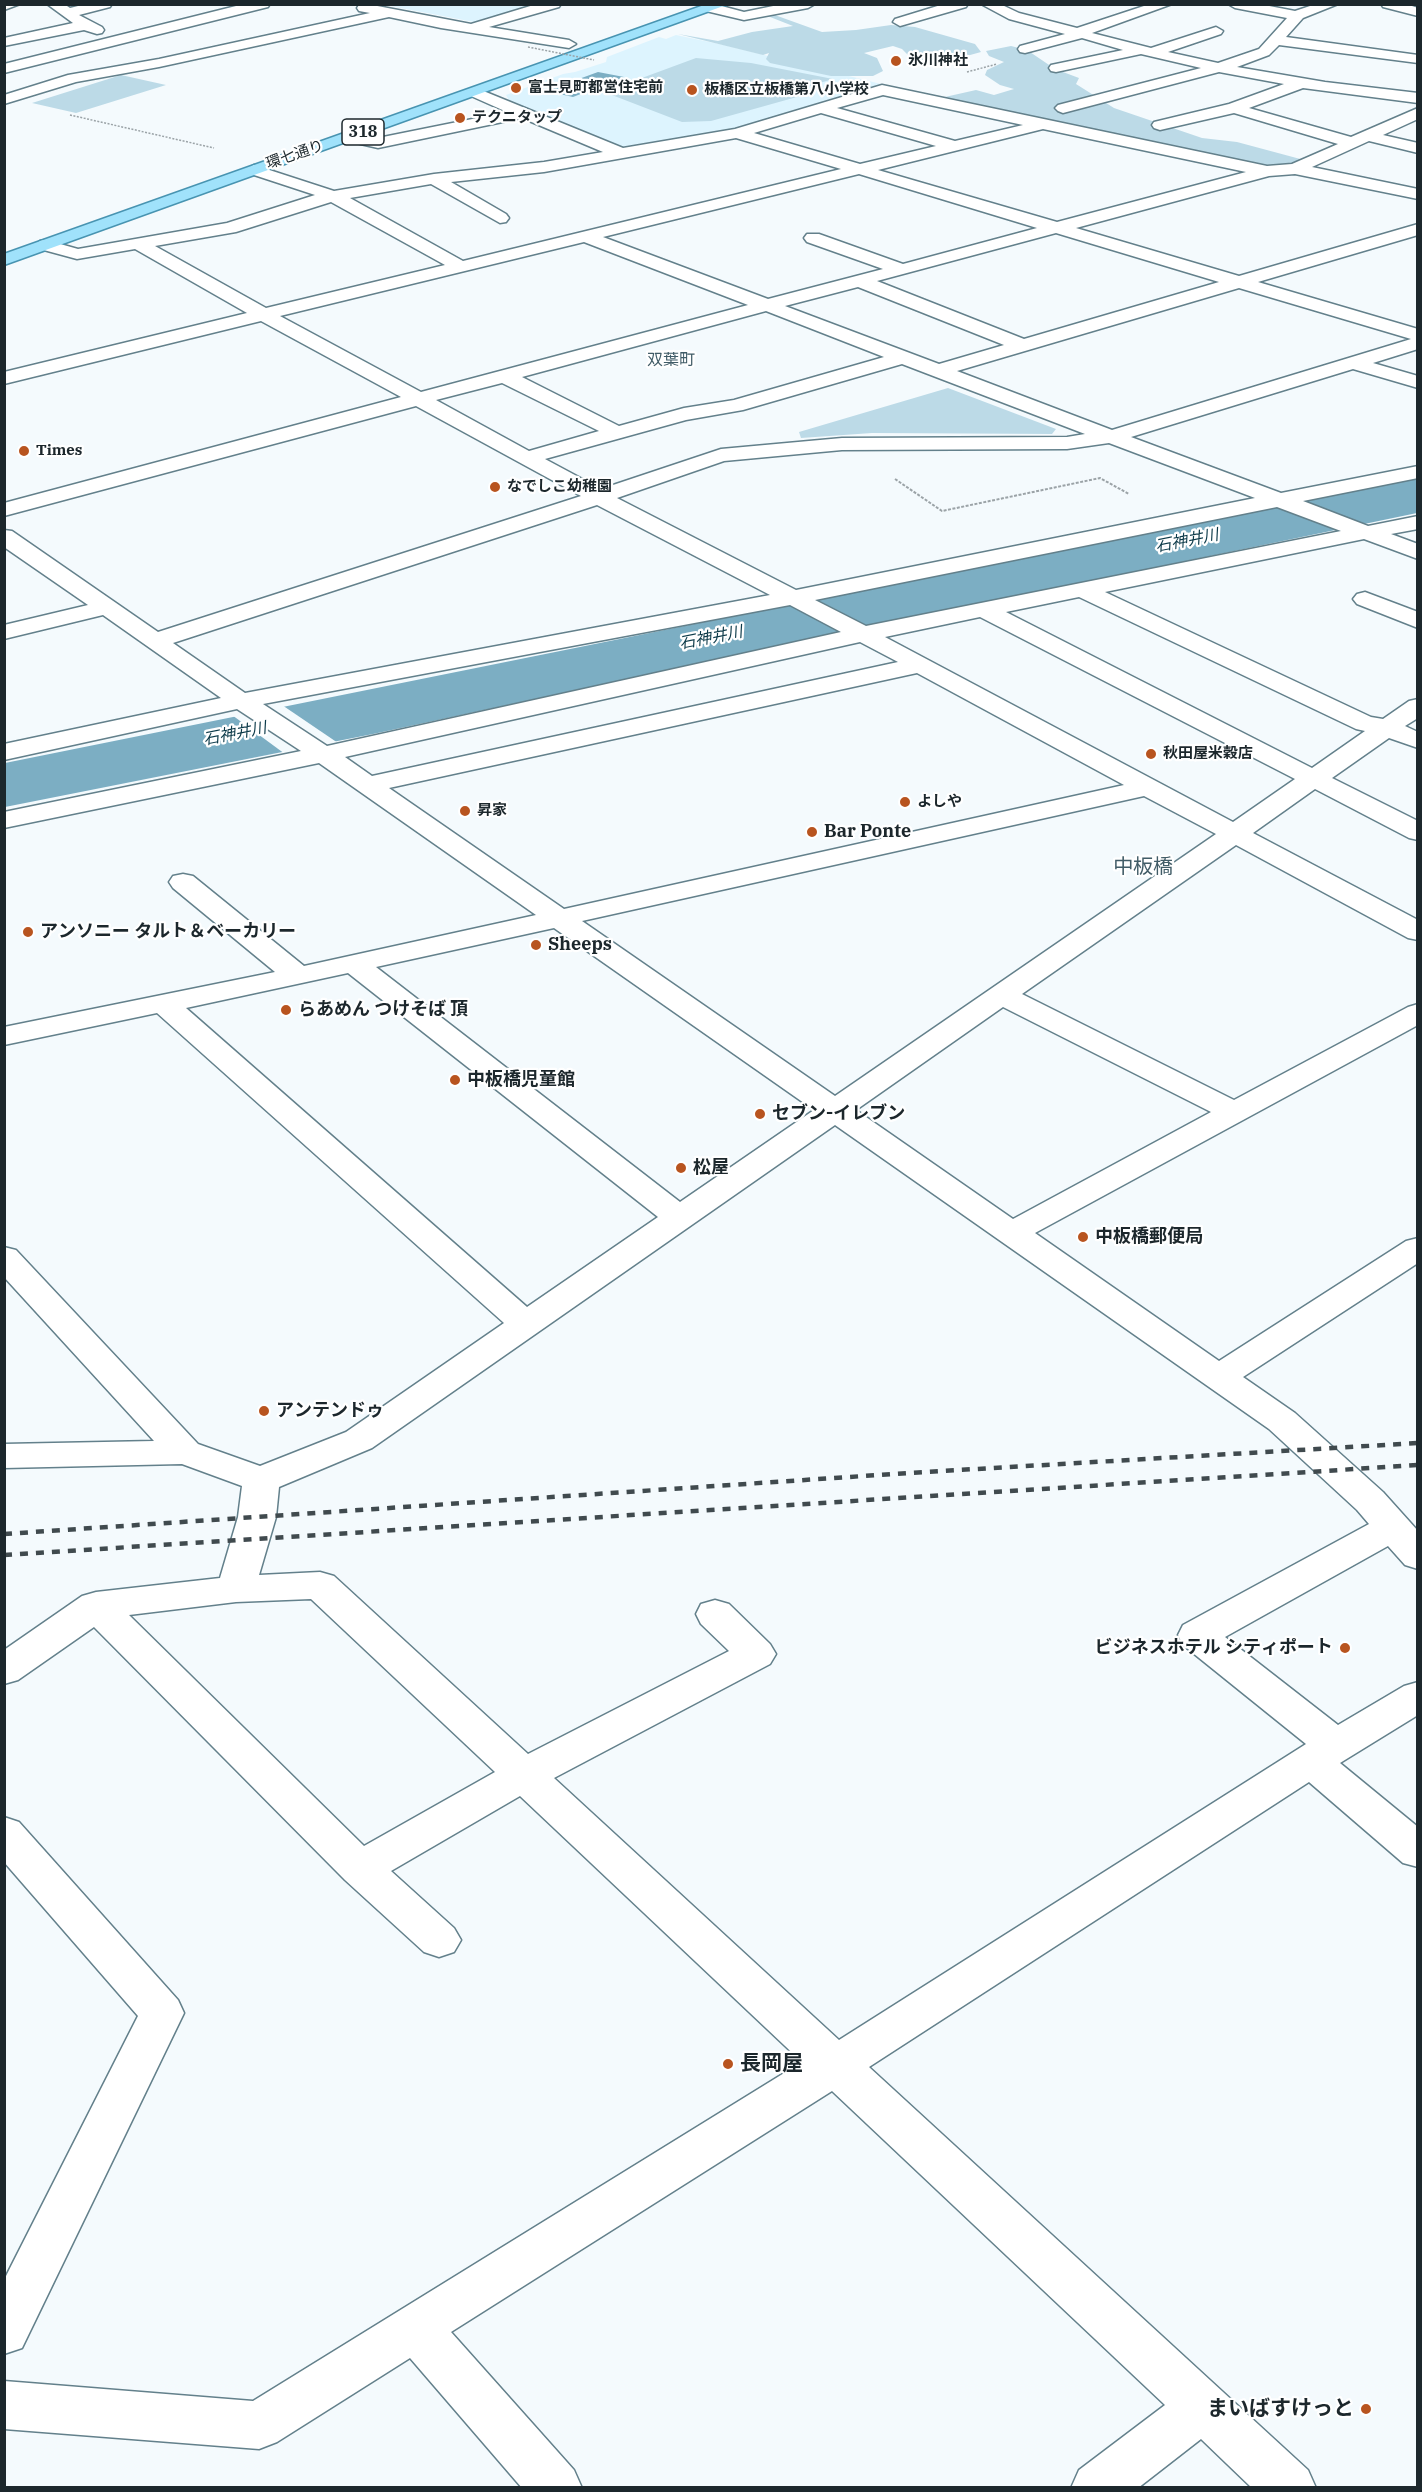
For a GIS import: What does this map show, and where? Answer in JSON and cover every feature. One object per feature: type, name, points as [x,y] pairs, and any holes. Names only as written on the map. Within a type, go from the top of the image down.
[{"type":"main road","name":"環七通り","points":[[163,187],[682,4]]},
{"type":"main road","name":"環七通り","points":[[4,260],[717,7]]},
{"type":"street","points":[[4,6],[13,4]]},
{"type":"street","points":[[54,4],[85,25],[122,39]]},
{"type":"street","points":[[68,13],[105,4]]},
{"type":"street","points":[[4,69],[263,4]]},
{"type":"street","points":[[348,4],[386,14],[569,44]]},
{"type":"street","points":[[469,28],[554,4]]},
{"type":"street","points":[[717,7],[744,16],[808,4]]},
{"type":"street","points":[[900,22],[961,4]]},
{"type":"street","points":[[988,4],[1002,11],[1146,52],[1219,68],[1303,83],[1418,98]]},
{"type":"street","points":[[1002,11],[1027,4]]},
{"type":"street","points":[[1025,49],[1082,33],[1165,4]]},
{"type":"street","points":[[1235,4],[1297,16]]},
{"type":"street","points":[[1063,108],[1100,96],[1219,68],[1264,52],[1297,16],[1332,4]]},
{"type":"street","points":[[1388,4],[1418,12]]},
{"type":"street","points":[[1227,18],[1256,8]]},
{"type":"street","points":[[4,100],[73,78],[159,63],[386,14]]},
{"type":"street","points":[[4,42],[85,25]]},
{"type":"street","points":[[1056,68],[1146,52],[1216,31]]},
{"type":"street","points":[[1275,40],[1416,57]]},
{"type":"street","points":[[54,56],[159,63]]},
{"type":"street","points":[[1161,125],[1234,108],[1303,83]]},
{"type":"street","points":[[46,245],[77,254],[230,228],[297,205],[333,196],[435,180],[544,167],[737,133],[882,90],[1268,171]]},
{"type":"street","points":[[476,93],[623,154]]},
{"type":"street","points":[[820,108],[954,146]]},
{"type":"street","points":[[1234,108],[1353,143]]},
{"type":"street","points":[[349,137],[378,143],[523,112]]},
{"type":"street","points":[[1295,169],[1418,113]]},
{"type":"street","points":[[4,378],[1045,124]]},
{"type":"street","points":[[737,133],[1418,335]]},
{"type":"street","points":[[1368,136],[1418,148]]},
{"type":"street","points":[[4,510],[1268,171],[1295,169],[1418,194]]},
{"type":"street","points":[[254,170],[333,196],[460,266]]},
{"type":"street","points":[[435,180],[500,218]]},
{"type":"street","points":[[1139,190],[1168,198]]},
{"type":"street","points":[[937,371],[1418,229]]},
{"type":"street","points":[[585,236],[1418,552]]},
{"type":"street","points":[[813,238],[901,269]]},
{"type":"street","points":[[138,244],[599,497],[863,634],[1418,932]]},
{"type":"street","points":[[857,280],[1023,346]]},
{"type":"street","points":[[155,641],[599,497],[721,455],[842,444],[1067,443],[1111,437],[1418,343]]},
{"type":"street","points":[[527,458],[684,414],[736,406],[902,358]]},
{"type":"street","points":[[1352,363],[1418,382]]},
{"type":"street","points":[[504,376],[618,433]]},
{"type":"street","points":[[4,752],[241,701],[790,598],[1418,472]]},
{"type":"street","points":[[4,820],[322,754],[863,634],[1418,522]]},
{"type":"street","points":[[4,536],[241,701],[367,785],[1282,1421],[1370,1501],[1418,1556]]},
{"type":"street","points":[[1082,590],[1365,724],[1386,728],[1418,741]]},
{"type":"street","points":[[1365,598],[1418,621]]},
{"type":"street","points":[[4,632],[109,607]]},
{"type":"street","points":[[984,610],[1418,832]]},
{"type":"street","points":[[367,785],[919,664]]},
{"type":"street","points":[[4,1456],[185,1452],[261,1480],[359,1440],[833,1109],[1418,706]]},
{"type":"street","points":[[4,1036],[298,976],[1148,788]]},
{"type":"street","points":[[183,882],[298,976]]},
{"type":"street","points":[[1388,916],[1418,901]]},
{"type":"street","points":[[353,963],[678,1217]]},
{"type":"street","points":[[1001,995],[1234,1112]]},
{"type":"street","points":[[163,1004],[526,1324]]},
{"type":"street","points":[[1011,1233],[1418,1013]]},
{"type":"street","points":[[4,1257],[185,1452]]},
{"type":"street","points":[[1219,1377],[1413,1257]]},
{"type":"street","points":[[236,1590],[257,1517],[261,1480]]},
{"type":"street","points":[[1392,1527],[1197,1635],[1324,1754],[1418,1851]]},
{"type":"street","points":[[4,1670],[96,1606],[236,1590],[320,1585],[1290,2487]]},
{"type":"street","points":[[96,1606],[360,1868],[439,1940]]},
{"type":"street","points":[[360,1868],[525,1774],[756,1654],[715,1614]]},
{"type":"street","points":[[4,2405],[259,2425],[836,2065],[1418,1696]]},
{"type":"street","points":[[4,1833],[162,2013],[4,2332]]},
{"type":"street","points":[[416,2327],[556,2487]]},
{"type":"street","points":[[1097,2487],[1202,2407]]},
{"type":"path","points":[[528,47],[594,60]]},
{"type":"path","points":[[961,74],[1001,63]]},
{"type":"path","points":[[62,113],[221,150]]},
{"type":"path","points":[[842,444],[942,511],[1100,478],[1177,521]]},
{"type":"shaded area","points":[[385,5],[542,5],[474,22]]},
{"type":"shaded area","points":[[772,14],[822,32],[891,25],[915,27],[975,44],[981,52],[952,60],[927,61],[909,56],[902,49],[893,46],[864,53],[877,58],[883,71],[873,76],[831,76],[770,63],[766,59],[769,53],[763,55],[678,34],[718,41],[752,32],[793,26],[765,15]]},
{"type":"shaded area","name":"板橋区立板橋第八小学校","points":[[676,35],[881,84],[739,127],[635,149],[614,146],[510,102],[506,95],[563,74],[606,62],[607,57],[659,37],[666,39]]},
{"type":"shaded area","points":[[1011,46],[1027,50],[1055,69],[1079,78],[1076,84],[1114,108],[1202,138],[1237,142],[1304,160],[1286,166],[1268,168],[936,99],[976,90],[994,95],[1014,89],[1000,85],[985,75],[987,70],[1004,62],[989,56],[986,51]]},
{"type":"shaded area","points":[[696,58],[751,63],[833,79],[796,90],[804,95],[711,121],[682,122],[604,92]]},
{"type":"shaded area","points":[[121,75],[166,85],[76,113],[32,103]]},
{"type":"shaded area","points":[[948,388],[1056,429],[1052,434],[872,433],[801,438],[799,432]]},
{"type":"water","points":[[598,72],[624,77],[573,97],[546,91]]},
{"type":"water","name":"石神井川","points":[[1417,476],[1417,513],[373,734],[5,807],[5,763]]},
{"type":"pier","points":[[282,705],[338,743],[285,754],[232,715]]},
{"type":"railway","points":[[4,1534],[908,1473],[1418,1443]]},
{"type":"railway","points":[[4,1555],[1418,1465]]},
{"type":"place","name":"氷川神社","points":[[896,61]]},
{"type":"place","name":"富士見町都営住宅前","points":[[516,88]]},
{"type":"place","name":"板橋区立板橋第八小学校","points":[[692,90]]},
{"type":"place","name":"テクニタップ","points":[[460,118]]},
{"type":"place","name":"Times","points":[[24,451]]},
{"type":"place","name":"なでしこ幼稚園","points":[[495,487]]},
{"type":"place","name":"秋田屋米穀店","points":[[1151,754]]},
{"type":"place","name":"よしや","points":[[905,802]]},
{"type":"place","name":"昇家","points":[[465,811]]},
{"type":"place","name":"Bar Ponte","points":[[812,832]]},
{"type":"place","name":"アンソニー タルト＆ベーカリー","points":[[28,932]]},
{"type":"place","name":"Sheeps","points":[[536,945]]},
{"type":"place","name":"らあめん つけそば 頂","points":[[286,1010]]},
{"type":"place","name":"中板橋児童館","points":[[455,1080]]},
{"type":"place","name":"セブン-イレブン","points":[[760,1114]]},
{"type":"place","name":"松屋","points":[[681,1168]]},
{"type":"place","name":"中板橋郵便局","points":[[1083,1237]]},
{"type":"place","name":"アンテンドゥ","points":[[264,1411]]},
{"type":"place","name":"ビジネスホテル シティポート","points":[[1345,1648]]},
{"type":"place","name":"長岡屋","points":[[728,2064]]},
{"type":"place","name":"まいばすけっと","points":[[1366,2409]]},
{"type":"district","name":"双葉町","points":[[671,360]]},
{"type":"district","name":"中板橋","points":[[1143,867]]}]
